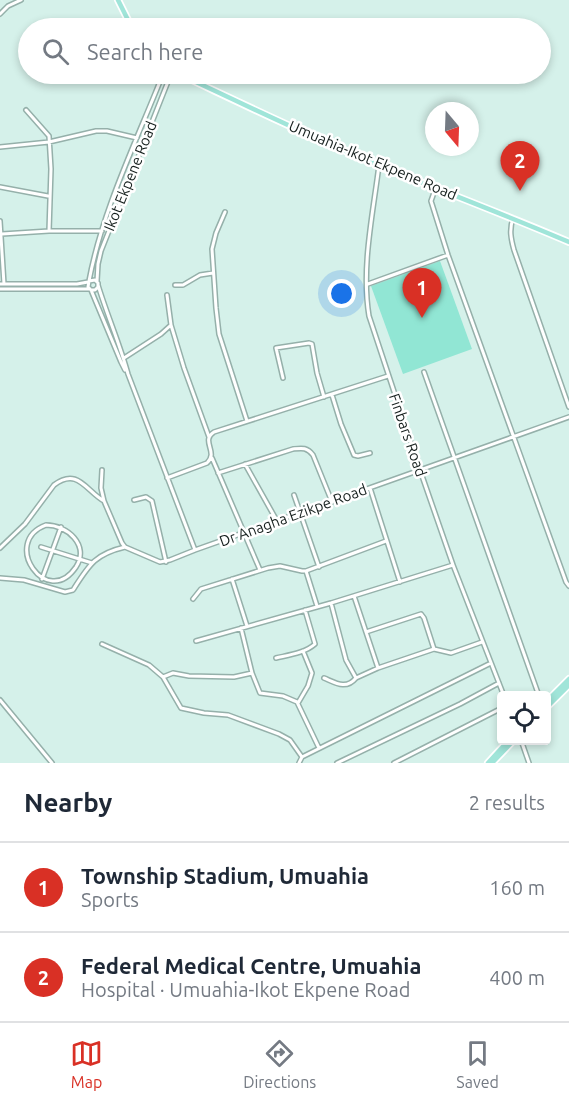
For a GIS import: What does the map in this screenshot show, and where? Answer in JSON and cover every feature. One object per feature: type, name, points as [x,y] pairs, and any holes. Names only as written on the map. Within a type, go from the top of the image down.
[{"type":"main road","points":[[118,0],[127,18]]},
{"type":"main road","name":"Umuahia-Ikot Ekpene Road","points":[[200,84],[379,165],[569,242]]},
{"type":"main road","points":[[551,697],[569,679]]},
{"type":"main road","points":[[551,703],[569,685]]},
{"type":"main road","points":[[488,763],[505,745]]},
{"type":"main road","points":[[492,763],[510,745]]},
{"type":"street","points":[[0,14],[8,6],[21,0]]},
{"type":"street","points":[[160,84],[102,231],[88,285],[128,374],[195,550]]},
{"type":"street","name":"Ikot Ekpene Road","points":[[128,374],[98,283],[98,264],[101,251],[167,84]]},
{"type":"street","points":[[26,110],[49,136],[51,170],[49,231]]},
{"type":"street","points":[[0,147],[49,142],[96,131],[107,131],[138,138]]},
{"type":"street","name":"Finbars Road","points":[[379,165],[368,256],[366,298],[369,316],[453,565],[502,691]]},
{"type":"street","points":[[0,187],[49,196]]},
{"type":"street","points":[[436,187],[431,201],[448,255],[569,586]]},
{"type":"street","points":[[225,212],[212,249],[219,334],[247,421]]},
{"type":"street","points":[[513,218],[510,232],[514,250],[569,407]]},
{"type":"street","points":[[0,221],[2,284],[77,284],[93,279],[98,283],[96,289],[0,289]]},
{"type":"street","points":[[2,234],[102,231]]},
{"type":"street","points":[[367,284],[448,255]]},
{"type":"street","points":[[175,285],[183,285],[200,275],[213,273]]},
{"type":"street","points":[[167,295],[171,325],[209,437],[212,459],[260,570]]},
{"type":"street","points":[[124,358],[171,325]]},
{"type":"street","points":[[283,378],[276,348],[312,344],[314,362],[324,397]]},
{"type":"street","points":[[424,372],[537,691]]},
{"type":"street","points":[[209,437],[214,432],[388,376]]},
{"type":"street","points":[[332,395],[354,455],[370,453]]},
{"type":"street","name":"Dr Anagha Ezikpe Road","points":[[166,562],[569,417]]},
{"type":"street","points":[[218,472],[293,449],[305,448],[313,455],[332,502]]},
{"type":"street","points":[[167,478],[212,459]]},
{"type":"street","points":[[246,464],[278,521]]},
{"type":"street","points":[[102,470],[101,488],[104,501],[122,543],[125,547],[154,561],[166,562],[152,501],[146,497],[134,500]]},
{"type":"street","points":[[0,548],[25,524],[59,481],[69,479],[83,482],[104,501]]},
{"type":"street","points":[[370,488],[400,582]]},
{"type":"street","points":[[294,495],[319,567]]},
{"type":"street","points":[[46,525],[61,527],[71,534],[77,543],[80,559],[75,569],[66,577],[54,581],[42,579],[34,574],[27,565],[23,554],[25,545],[28,537],[39,528],[46,525]]},
{"type":"street","points":[[42,579],[61,527]]},
{"type":"street","points":[[193,599],[201,589],[260,570],[280,566],[306,571],[386,541]]},
{"type":"street","points":[[0,578],[24,580],[65,592],[70,591],[98,557],[110,550],[125,547]]},
{"type":"street","points":[[41,548],[92,563]]},
{"type":"street","points":[[196,641],[331,603],[453,565]]},
{"type":"street","points":[[306,571],[317,607]]},
{"type":"street","points":[[232,579],[247,626]]},
{"type":"street","points":[[354,596],[378,668]]},
{"type":"street","points":[[331,603],[346,660],[356,678]]},
{"type":"street","points":[[276,658],[314,646],[305,610]]},
{"type":"street","points":[[366,633],[421,614],[434,649]]},
{"type":"street","points":[[241,628],[252,673],[260,693],[283,696],[298,703],[319,748]]},
{"type":"street","points":[[324,678],[347,685],[352,684],[356,678],[378,668],[434,649],[454,653],[483,641]]},
{"type":"street","points":[[102,644],[149,665],[163,677],[181,708],[228,715],[279,734],[290,740],[302,757]]},
{"type":"street","points":[[298,703],[308,686],[312,673],[303,651]]},
{"type":"street","points":[[299,763],[302,757],[319,748],[491,663]]},
{"type":"street","points":[[163,677],[173,673],[234,677],[252,673]]},
{"type":"street","points":[[337,763],[499,683]]},
{"type":"street","points":[[0,700],[52,763]]},
{"type":"street","points":[[394,763],[497,710]]},
{"type":"street","points":[[522,745],[529,763]]},
{"type":"green space","points":[[440,261],[472,349],[403,374],[371,286]]},
{"type":"place","name":"Federal Medical Centre, Umuahia","points":[[520,191]]},
{"type":"place","name":"Township Stadium, Umuahia","points":[[422,318]]}]
